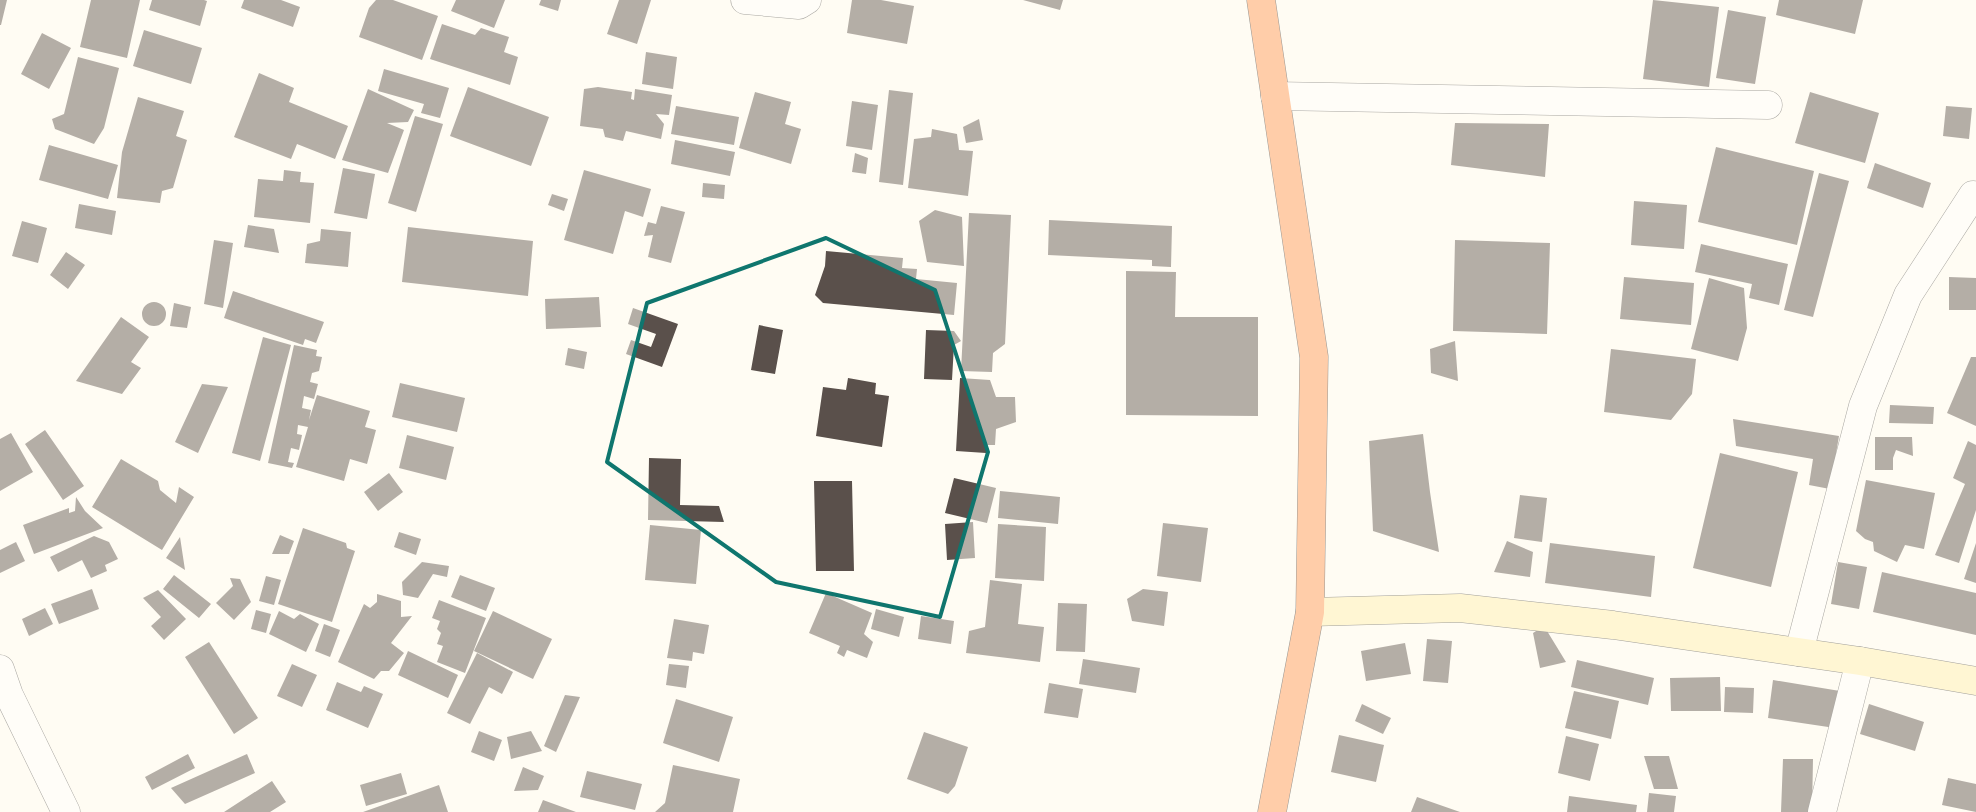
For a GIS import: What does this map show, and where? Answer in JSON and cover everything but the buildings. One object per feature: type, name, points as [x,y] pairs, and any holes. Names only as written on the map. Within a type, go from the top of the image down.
[{"type":"highway","points":[[1261,0],[1314,356],[1310,612],[1272,812]]},
{"type":"street","points":[[745,0],[799,5],[807,0]]},
{"type":"street","points":[[1275,96],[1768,105]]},
{"type":"street","points":[[1799,652],[1863,406],[1908,295],[1974,194]]},
{"type":"street","points":[[1310,612],[1460,608],[1613,625],[1860,661],[1976,681]]},
{"type":"street","points":[[1822,812],[1860,661]]},
{"type":"street","points":[[0,669],[9,695],[66,812]]},
{"type":"highlighted area","points":[[826,238],[935,290],[988,452],[940,617],[776,582],[607,462],[647,303]]}]
